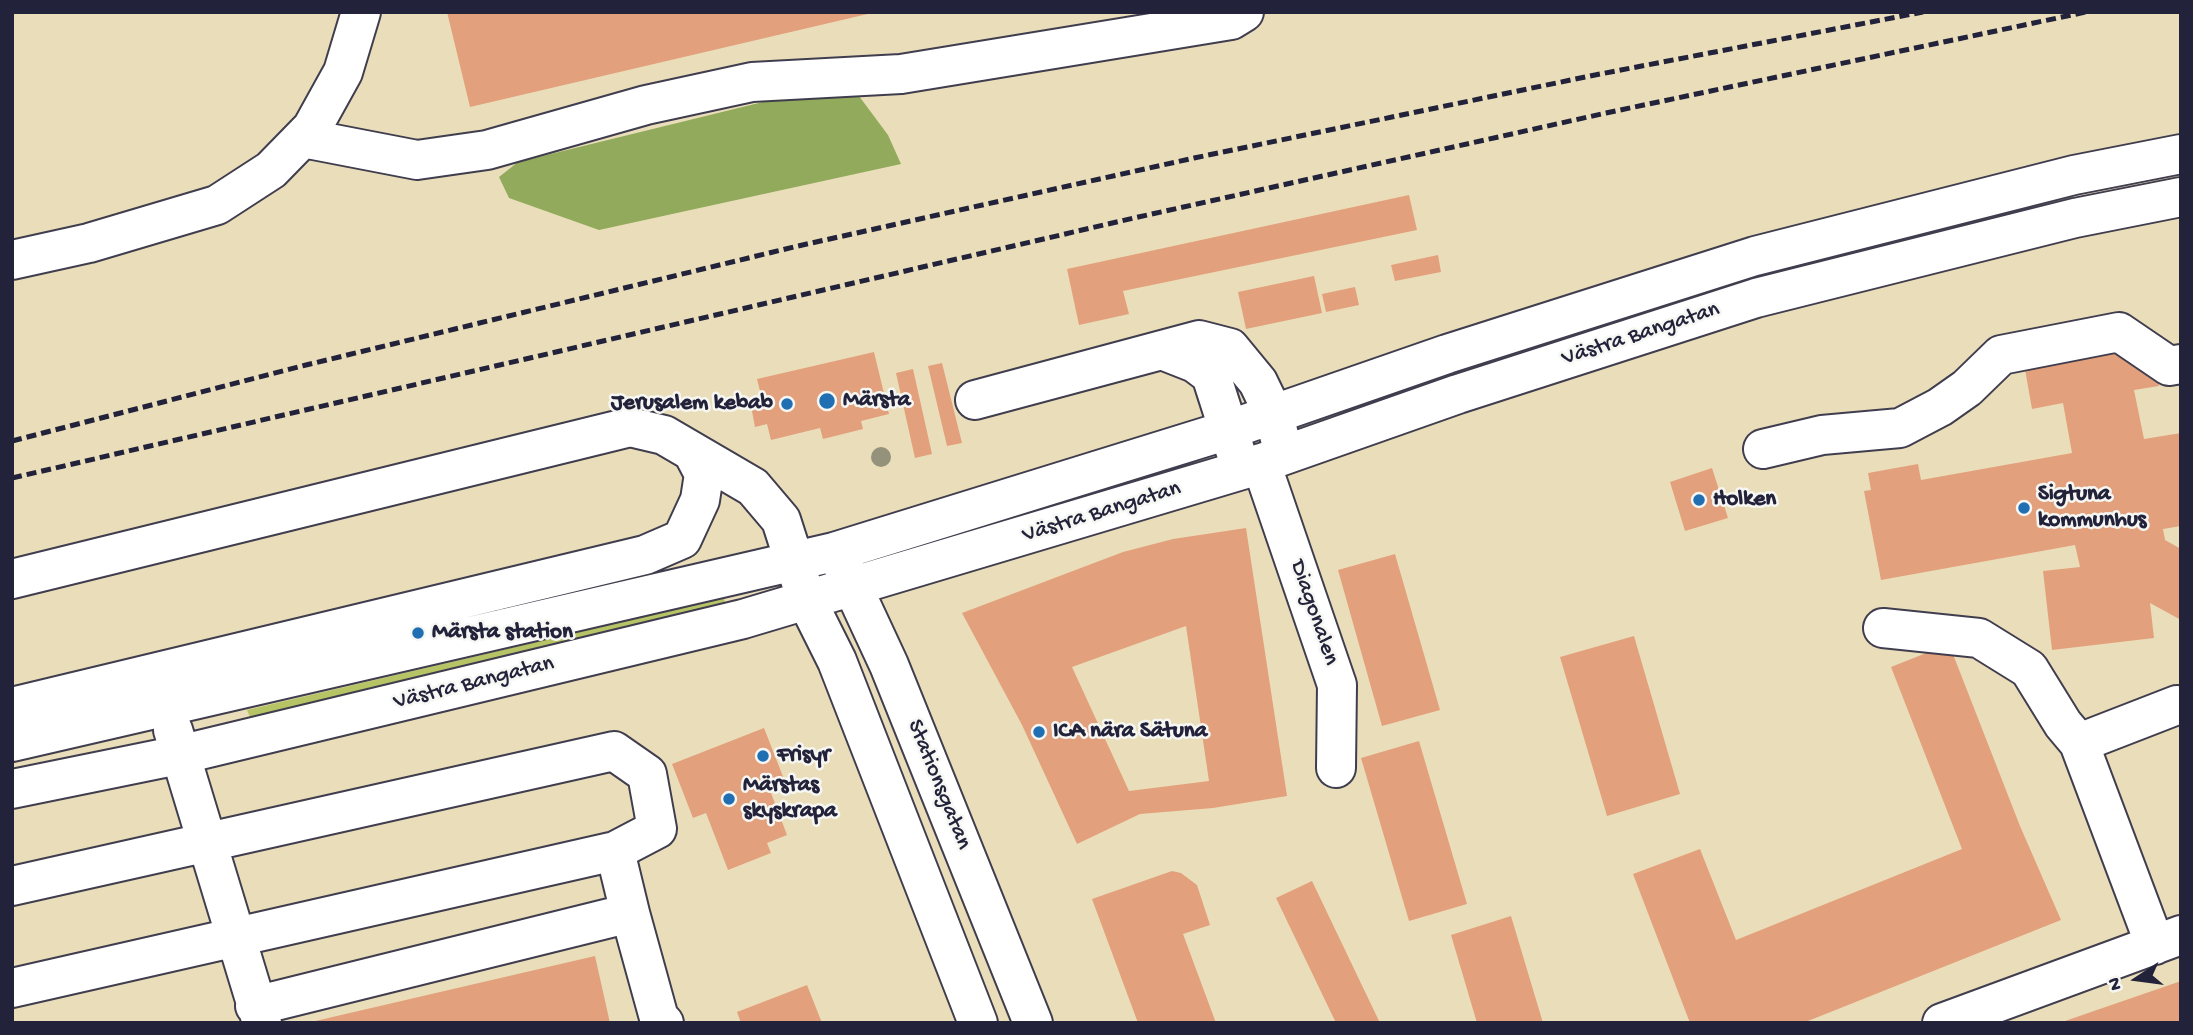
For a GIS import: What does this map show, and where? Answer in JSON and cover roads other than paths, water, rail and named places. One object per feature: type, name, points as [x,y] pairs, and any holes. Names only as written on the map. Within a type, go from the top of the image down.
[{"type":"street","points":[[12,260],[89,243],[217,205],[271,170],[312,128],[343,72],[360,12]]},
{"type":"street","points":[[303,138],[416,160],[487,150],[646,105],[752,82],[901,74],[1231,20],[1244,12]]},
{"type":"street","name":"Västra Bangatan","points":[[12,742],[834,552],[1228,430],[1447,354],[1755,256],[2074,175],[2181,154]]},
{"type":"street","name":"Västra Bangatan","points":[[12,789],[179,755],[807,601],[1262,462],[1756,298],[2075,218],[2181,197]]},
{"type":"street","points":[[1763,449],[1822,435],[1900,428],[1941,407],[1967,388],[2001,355],[2119,332],[2169,366],[2181,364]]},
{"type":"street","points":[[975,400],[1162,349],[1199,340],[1230,348],[1258,382],[1274,415],[1262,462],[1228,430],[1211,374],[1195,363],[1162,349]]},
{"type":"street","name":"Stationsgatan","points":[[12,579],[630,427],[664,435],[753,487],[781,520],[807,601],[837,661],[978,1023]]},
{"type":"street","points":[[12,706],[645,555],[682,539],[700,500],[704,474],[693,453]]},
{"type":"street","name":"Diagonalen","points":[[1262,462],[1337,685],[1336,768]]},
{"type":"street","name":"Stationsgatan","points":[[834,552],[855,587],[889,665],[1034,1023]]},
{"type":"street","points":[[1884,628],[1979,638],[2029,669],[2063,724],[2079,743],[2168,940],[1942,1023]]},
{"type":"street","points":[[2079,743],[2177,705]]},
{"type":"street","points":[[167,707],[233,936],[259,1014],[630,914]]},
{"type":"street","points":[[12,886],[614,751],[647,774],[657,829],[615,851],[12,988]]},
{"type":"street","points":[[615,851],[655,1021]]},
{"type":"railway","points":[[12,441],[306,365],[798,246],[1194,158],[1595,75],[1923,12]]},
{"type":"railway","points":[[12,478],[1134,218],[1606,113],[2086,12]]},
{"type":"place","name":"Märsta","points":[[827,401]]},
{"type":"place","name":"Jerusalem kebab","points":[[787,404]]},
{"type":"place","name":"Holken","points":[[1699,500]]},
{"type":"place","name":"Sigtuna kommunhus","points":[[2024,508]]},
{"type":"place","name":"Märsta station","points":[[418,633]]},
{"type":"place","name":"ICA nära Sätuna","points":[[1039,732]]},
{"type":"place","name":"Frisyr","points":[[763,756]]},
{"type":"place","name":"Märstas skyskrapa","points":[[729,799]]}]
